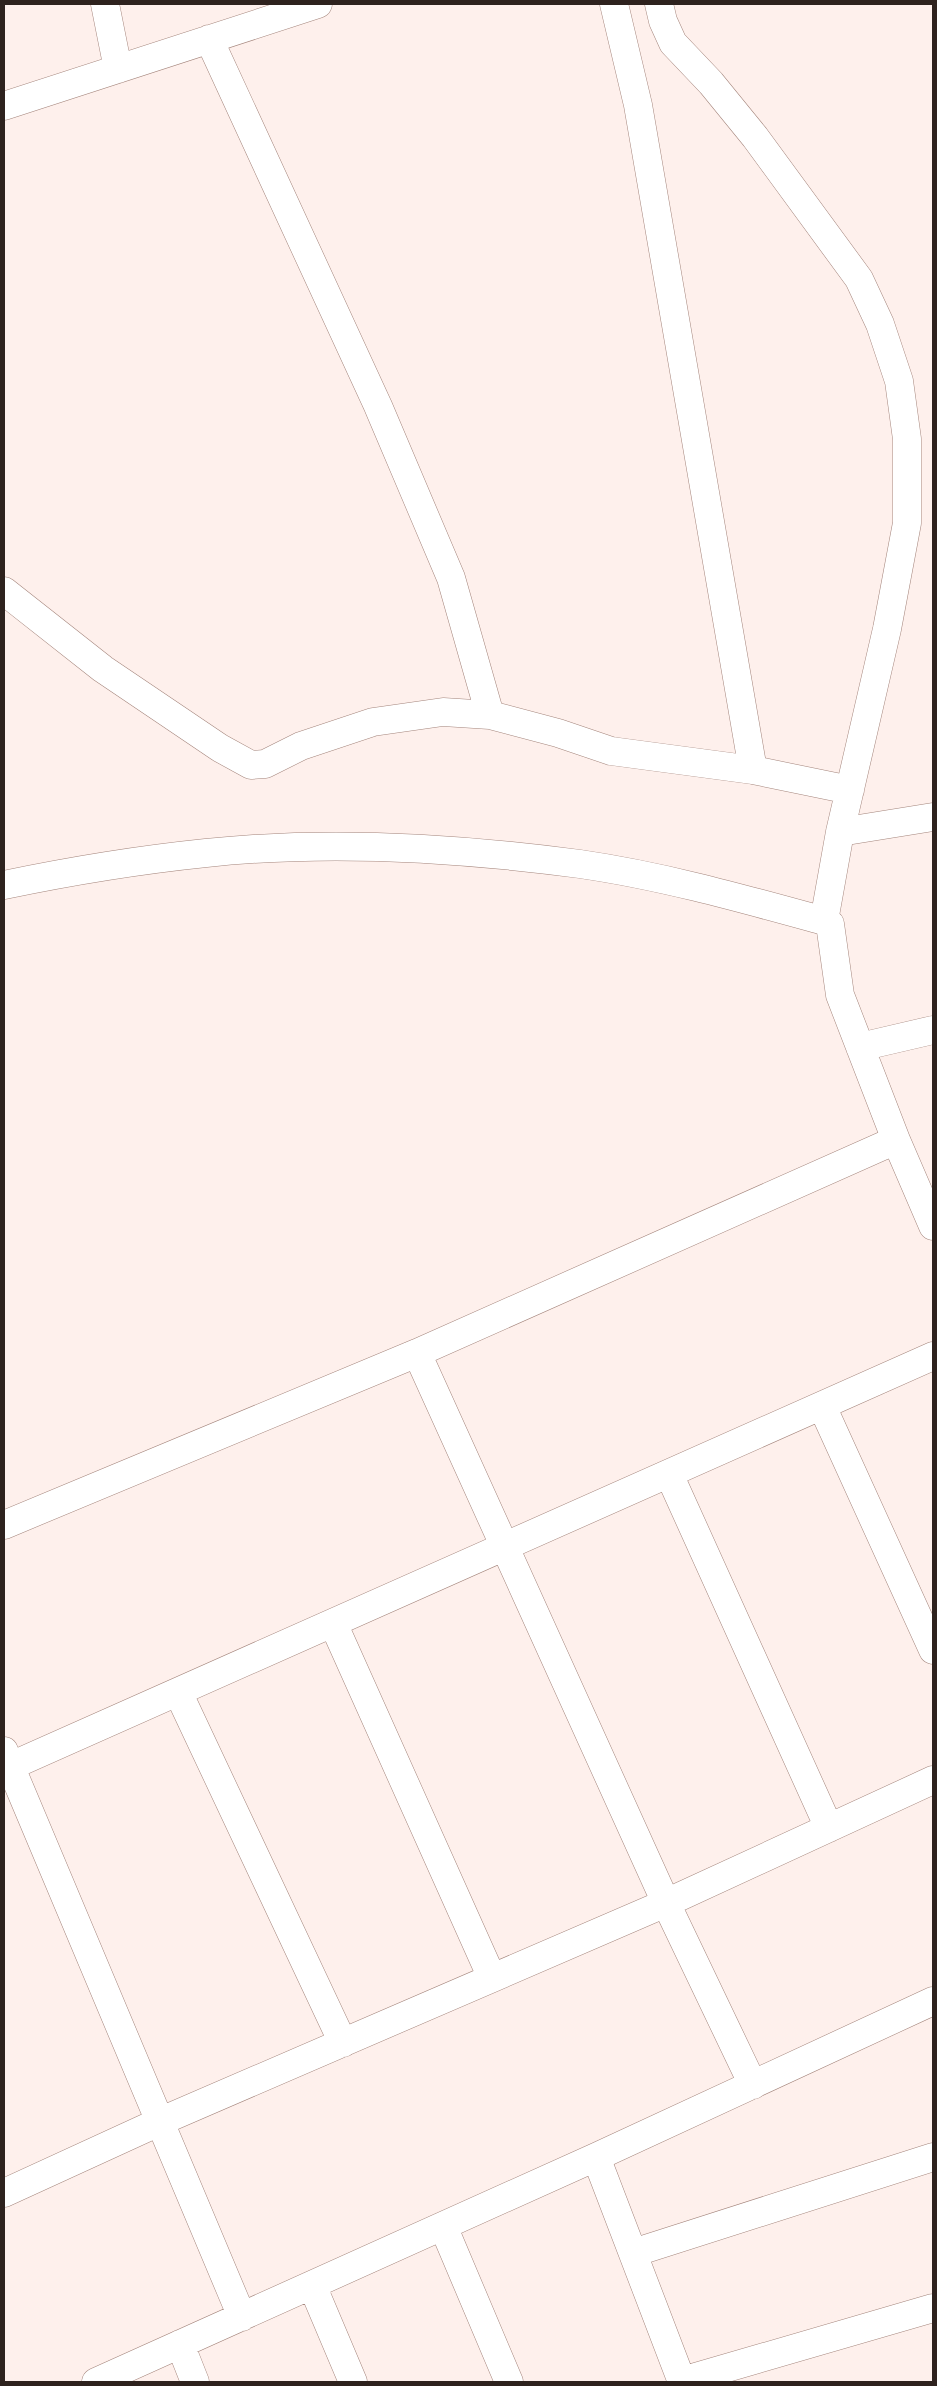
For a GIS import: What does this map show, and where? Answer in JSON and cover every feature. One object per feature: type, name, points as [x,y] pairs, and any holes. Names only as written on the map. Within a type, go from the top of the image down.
[{"type":"street","points":[[105,4],[118,69]]},
{"type":"street","points":[[4,106],[318,4]]},
{"type":"street","points":[[614,4],[638,105],[754,770]]},
{"type":"street","points":[[659,4],[663,21],[673,43],[710,83],[755,137],[859,279],[880,324],[899,381],[907,439],[907,523],[887,629],[840,832],[824,921]]},
{"type":"street","points":[[210,39],[378,406],[451,578],[490,715]]},
{"type":"street","points":[[4,591],[103,669],[220,748],[251,765],[265,764],[301,746],[373,722],[443,712],[490,715],[558,733],[612,752],[754,770],[850,790]]},
{"type":"street","points":[[840,832],[933,817]]},
{"type":"street","points":[[4,885],[83,869],[207,852],[332,847],[457,851],[582,864],[704,888],[824,921],[830,924],[840,995],[896,1140],[933,1226]]},
{"type":"street","points":[[860,1047],[933,1030]]},
{"type":"street","points":[[4,1526],[417,1353],[896,1140]]},
{"type":"street","points":[[417,1353],[666,1903],[753,2085]]},
{"type":"street","points":[[242,2317],[6,1762],[178,1692],[933,1356]]},
{"type":"street","points":[[822,1406],[933,1650]]},
{"type":"street","points":[[669,1474],[829,1828]]},
{"type":"street","points":[[333,1623],[492,1978]]},
{"type":"street","points":[[178,1692],[343,2043]]},
{"type":"street","points":[[4,2193],[159,2122],[666,1903],[933,1780]]},
{"type":"street","points":[[96,2382],[596,2157],[933,2001]]},
{"type":"street","points":[[596,2157],[682,2382],[933,2308]]},
{"type":"street","points":[[633,2252],[933,2158]]},
{"type":"street","points":[[443,2226],[509,2382]]},
{"type":"street","points":[[312,2285],[353,2382]]},
{"type":"street","points":[[180,2344],[194,2382]]}]
